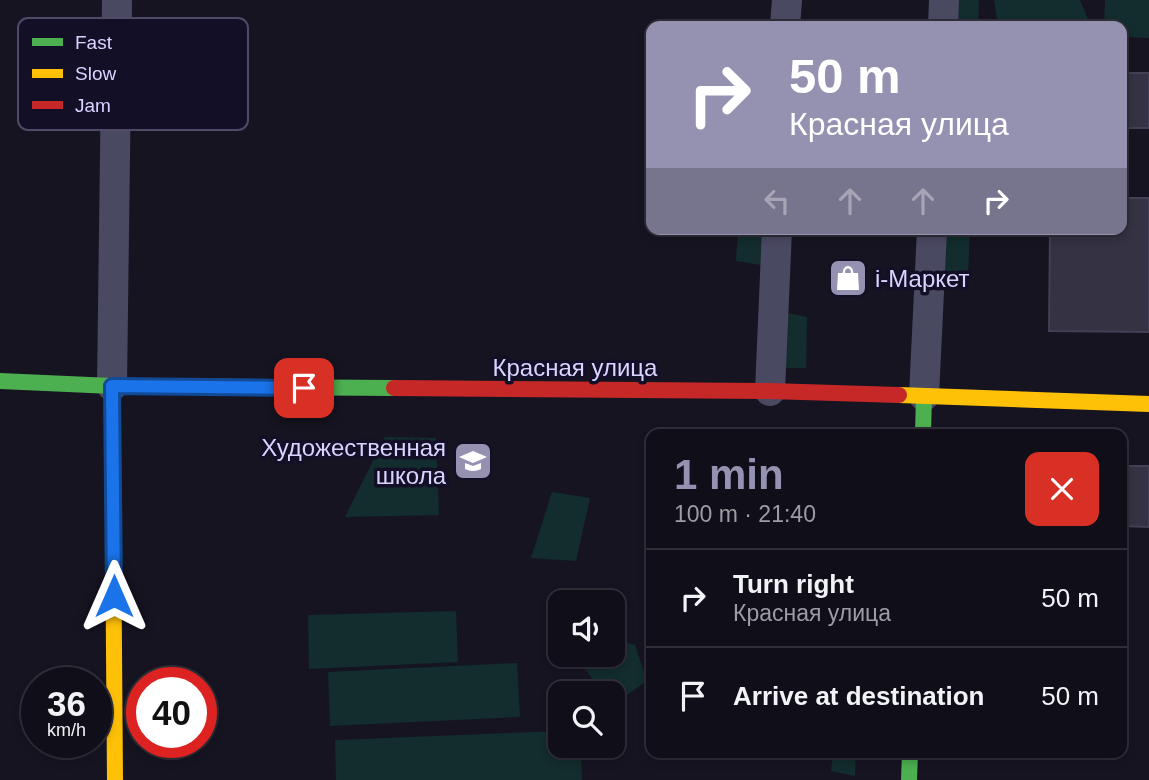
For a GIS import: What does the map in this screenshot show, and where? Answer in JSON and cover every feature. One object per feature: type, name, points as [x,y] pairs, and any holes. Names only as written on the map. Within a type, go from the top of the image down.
[{"type":"street","points":[[117,0],[117,18]]},
{"type":"street","points":[[786,21],[787,0]]},
{"type":"street","points":[[943,21],[944,0]]},
{"type":"street","points":[[115,130],[112,386],[115,780]]},
{"type":"street","points":[[770,391],[777,235]]},
{"type":"street","points":[[923,429],[932,235]]},
{"type":"street","name":"Красная улица","points":[[0,381],[112,386],[770,391],[1149,404]]},
{"type":"street","points":[[909,780],[910,758]]},
{"type":"green space","points":[[954,0],[979,0],[978,21],[953,21]]},
{"type":"green space","points":[[994,0],[1080,0],[1089,21],[997,21]]},
{"type":"green space","points":[[1105,0],[1149,0],[1149,38],[1127,37],[1127,21],[1104,21]]},
{"type":"green space","points":[[738,235],[770,235],[767,266],[736,261]]},
{"type":"green space","points":[[944,235],[970,235],[968,278],[942,271]]},
{"type":"green space","points":[[782,312],[807,317],[806,368],[776,368]]},
{"type":"green space","points":[[385,437],[436,438],[439,515],[345,517]]},
{"type":"green space","points":[[552,492],[590,498],[576,561],[531,558]]},
{"type":"green space","points":[[456,611],[458,662],[309,669],[308,615]]},
{"type":"green space","points":[[625,642],[635,645],[646,682],[625,696],[625,681],[597,681],[583,667],[625,667]]},
{"type":"green space","points":[[517,663],[520,717],[330,726],[328,672]]},
{"type":"green space","points":[[548,731],[548,758],[581,758],[582,780],[336,780],[335,740]]},
{"type":"green space","points":[[832,758],[856,758],[855,776],[831,771]]},
{"type":"building","points":[[1127,73],[1149,73],[1149,128],[1127,128]]},
{"type":"building","points":[[1127,198],[1149,198],[1149,332],[1049,331],[1050,235],[1127,235]]},
{"type":"building","points":[[1127,466],[1149,466],[1149,527],[1127,526]]},
{"type":"traffic: fast","points":[[0,381],[112,386],[394,388]]},
{"type":"traffic: fast","points":[[923,429],[924,396]]},
{"type":"traffic: fast","points":[[909,780],[910,758]]},
{"type":"traffic: slow","points":[[112,386],[115,780]]},
{"type":"traffic: slow","points":[[899,395],[1149,404]]},
{"type":"traffic: jam","points":[[394,388],[770,391],[899,395]]},
{"type":"place","name":"i-Маркет","points":[[848,278]]},
{"type":"place","name":"Художественная школа","points":[[473,461]]},
{"type":"route","points":[[114,596],[112,386],[304,388]]}]
